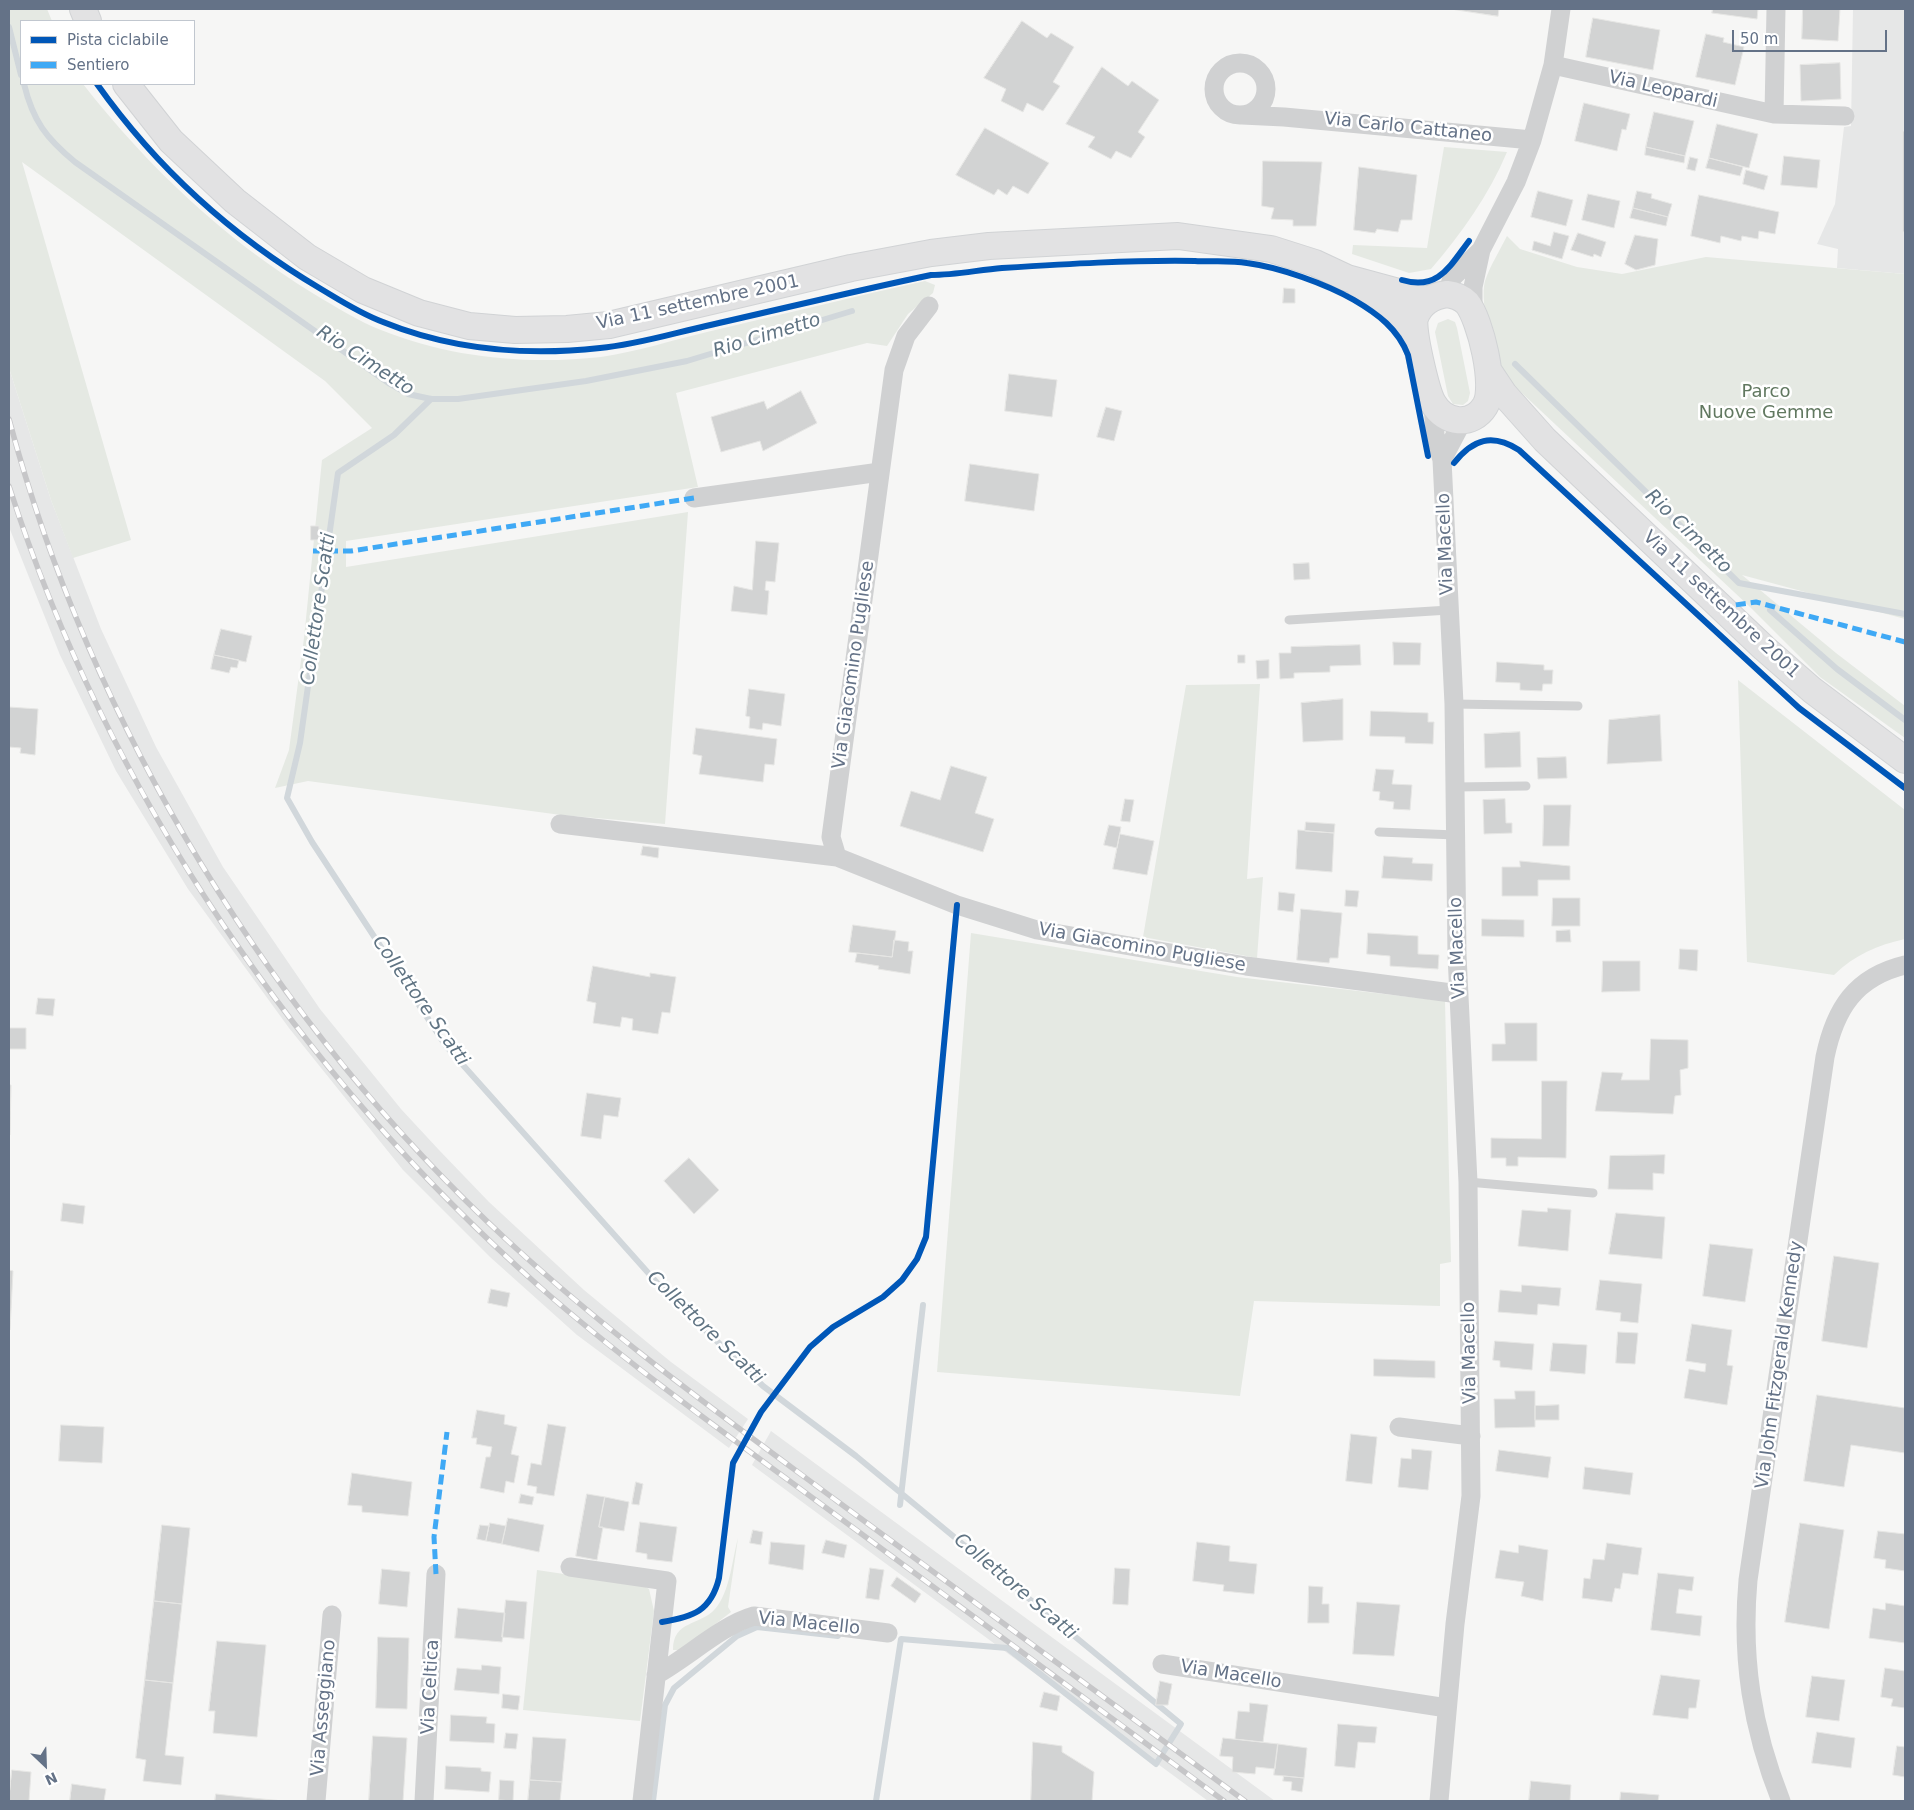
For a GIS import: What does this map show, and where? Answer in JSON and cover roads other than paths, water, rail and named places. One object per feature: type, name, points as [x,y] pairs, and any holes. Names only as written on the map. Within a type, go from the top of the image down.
[{"type":"main road","name":"Via 11 settembre 2001","points":[[127,85],[171,141],[235,202],[306,257],[363,290],[419,313],[470,326],[515,330],[566,329],[609,325],[851,268],[931,253],[999,245],[1178,236],[1271,249],[1314,263],[1347,278],[1385,304],[1415,337]]},
{"type":"main road","name":"Via 11 settembre 2001","points":[[1347,278],[1437,297],[1458,296],[1473,312],[1488,370],[1490,387],[1486,405],[1470,417]]},
{"type":"main road","name":"Via 11 settembre 2001","points":[[1437,297],[1419,309],[1414,320],[1415,337],[1432,402],[1451,420],[1470,417],[1498,418],[1545,440]]},
{"type":"main road","name":"Via 11 settembre 2001","points":[[1488,370],[1504,394],[1545,440],[1771,654],[1812,690],[1905,760]]},
{"type":"street","points":[[1473,312],[1473,287],[1481,250],[1516,182],[1532,140],[1553,65],[1561,9]]},
{"type":"street","points":[[1774,114],[1776,9]]},
{"type":"street","points":[[1240,63],[1256,69],[1265,83],[1264,100],[1257,109],[1242,115],[1226,112],[1215,99],[1214,82],[1224,68],[1240,63]]},
{"type":"street","name":"Via Leopardi","points":[[1553,65],[1774,114],[1845,116]]},
{"type":"street","points":[[1264,100],[1284,116]]},
{"type":"street","name":"Via Carlo Cattaneo","points":[[1242,115],[1284,116],[1532,140]]},
{"type":"street","points":[[1437,297],[1452,278],[1481,250]]},
{"type":"street","name":"Via Giacomino Pugliese","points":[[837,856],[831,836],[894,370],[906,336],[929,306]]},
{"type":"street","name":"Via Macello","points":[[1432,402],[1435,436],[1442,460],[1454,704],[1459,994],[1468,1182],[1471,1436],[1471,1496],[1455,1624],[1439,1801]]},
{"type":"street","points":[[1442,460],[1470,417]]},
{"type":"street","points":[[694,498],[880,472]]},
{"type":"street","name":"Via Giacomino Pugliese","points":[[560,824],[837,856],[957,905],[1037,930],[1246,966],[1459,994]]},
{"type":"street","name":"Via John Fitzgerald Kennedy","points":[[1781,1801],[1758,1731],[1747,1660],[1745,1615],[1749,1570],[1825,1057],[1831,1030],[1841,1009],[1853,993],[1873,976],[1891,968],[1905,965]]},
{"type":"street","points":[[1399,1427],[1471,1436]]},
{"type":"street","points":[[570,1567],[667,1581],[642,1801]]},
{"type":"street","name":"Via Celtica","points":[[424,1801],[436,1574]]},
{"type":"street","name":"Via Asseggiano","points":[[316,1801],[332,1615]]},
{"type":"street","name":"Via Macello","points":[[656,1675],[680,1662],[734,1623],[754,1616],[888,1633]]},
{"type":"street","name":"Via Macello","points":[[1162,1664],[1447,1708]]},
{"type":"lane","points":[[1289,620],[1449,610]]},
{"type":"lane","points":[[1454,704],[1578,706]]},
{"type":"lane","points":[[1455,787],[1526,786]]},
{"type":"lane","points":[[1379,832],[1456,835]]},
{"type":"lane","points":[[1468,1182],[1593,1193]]},
{"type":"waterway","name":"Rio Cimetto","points":[[9,27],[20,71]]},
{"type":"waterway","name":"Rio Cimetto","points":[[24,85],[36,119],[48,137],[75,162],[390,384],[408,394],[431,399],[458,399],[586,381],[687,361],[852,311]]},
{"type":"waterway","name":"Rio Cimetto","points":[[1515,364],[1739,583],[1905,614]]},
{"type":"waterway","name":"Collettore Scatti","points":[[431,399],[394,435],[338,473],[300,743],[287,798],[312,842],[446,1046],[659,1285],[763,1386],[856,1456],[1181,1724],[1156,1764],[1007,1648],[901,1639],[876,1801]]},
{"type":"waterway","points":[[1770,610],[1837,669],[1905,720]]},
{"type":"waterway","points":[[900,1505],[923,1305]]},
{"type":"waterway","points":[[653,1801],[665,1705],[674,1688],[737,1636],[757,1627],[838,1636]]},
{"type":"railway","points":[[9,419],[44,534],[89,647],[141,757],[202,864],[269,967],[343,1065],[423,1156],[508,1241],[628,1343],[753,1439],[1245,1801]]},
{"type":"railway","points":[[9,486],[50,600],[100,711],[157,819],[222,923],[293,1022],[370,1116],[453,1205],[541,1288],[610,1346],[1224,1801]]},
{"type":"park label","name":"Parco Nuove Gemme","points":[[1766,402]]}]
